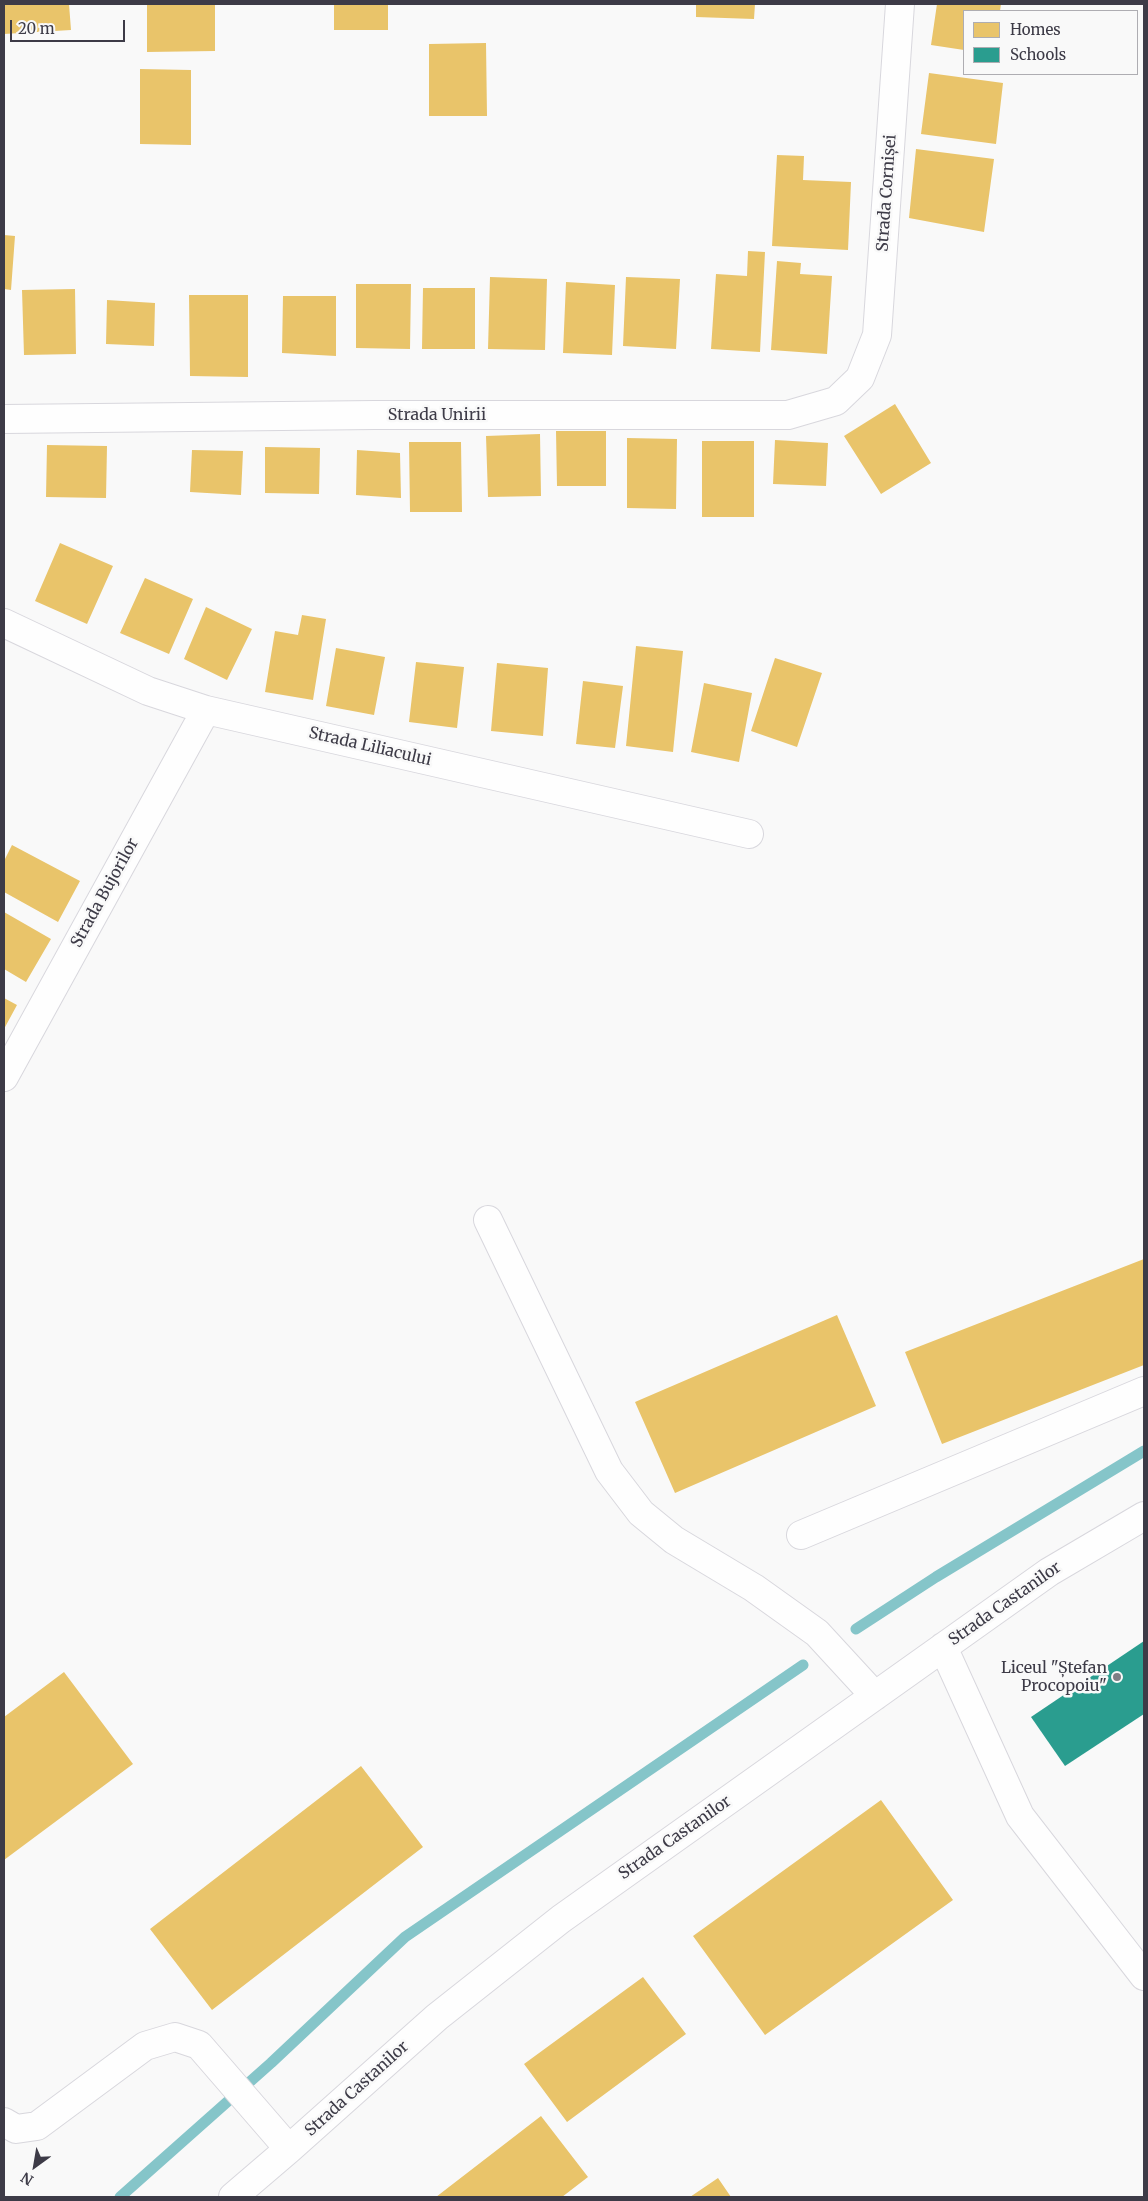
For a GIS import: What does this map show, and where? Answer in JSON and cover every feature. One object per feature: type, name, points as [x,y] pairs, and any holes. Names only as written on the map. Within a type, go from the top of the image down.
[{"type":"street","name":"Strada Cornișei","points":[[860,378],[877,336],[900,4]]},
{"type":"street","name":"Strada Unirii","points":[[4,419],[376,415],[788,415],[836,401],[860,378]]},
{"type":"street","name":"Strada Liliacului","points":[[4,622],[148,690],[206,710],[749,834]]},
{"type":"street","name":"Strada Bujorilor","points":[[4,1077],[206,710]]},
{"type":"street","points":[[488,1220],[609,1471],[641,1513],[674,1540],[754,1588],[817,1633],[875,1696]]},
{"type":"street","points":[[801,1535],[1144,1390]]},
{"type":"street","name":"Strada Castanilor","points":[[232,2197],[290,2149],[437,2017],[561,1919],[1049,1572],[1144,1516]]},
{"type":"street","points":[[943,1647],[1020,1816],[1144,1976]]},
{"type":"street","points":[[4,2122],[16,2129],[37,2126],[145,2046],[175,2037],[199,2045],[290,2149]]},
{"type":"building: Homes","points":[[4,4],[69,4],[71,30],[4,34]]},
{"type":"building: Homes","points":[[147,4],[215,4],[215,51],[147,52]]},
{"type":"building: Homes","points":[[334,4],[388,4],[388,30],[334,30]]},
{"type":"building: Homes","points":[[696,4],[755,4],[754,19],[696,17]]},
{"type":"building: Homes","points":[[937,4],[1001,4],[1000,10],[963,10],[963,50],[931,45]]},
{"type":"building: Homes","points":[[486,43],[487,116],[429,116],[429,44]]},
{"type":"building: Homes","points":[[140,69],[191,70],[191,145],[140,144]]},
{"type":"building: Homes","points":[[929,73],[1003,83],[996,144],[921,134]]},
{"type":"building: Homes","points":[[916,149],[994,159],[984,232],[909,218]]},
{"type":"building: Homes","points":[[777,155],[804,156],[803,180],[851,182],[848,250],[772,246]]},
{"type":"building: Homes","points":[[4,235],[15,236],[11,290],[4,289]]},
{"type":"building: Homes","points":[[748,251],[765,252],[760,352],[711,349],[716,274],[747,276]]},
{"type":"building: Homes","points":[[777,261],[801,263],[800,274],[832,276],[827,354],[771,350]]},
{"type":"building: Homes","points":[[490,277],[547,279],[545,350],[488,349]]},
{"type":"building: Homes","points":[[626,277],[680,279],[676,349],[623,346]]},
{"type":"building: Homes","points":[[566,282],[615,285],[612,355],[563,353]]},
{"type":"building: Homes","points":[[356,284],[411,284],[410,349],[356,348]]},
{"type":"building: Homes","points":[[423,288],[475,288],[475,349],[422,349]]},
{"type":"building: Homes","points":[[75,289],[76,354],[24,355],[22,290]]},
{"type":"building: Homes","points":[[189,295],[248,295],[248,377],[190,376]]},
{"type":"building: Homes","points":[[283,296],[336,296],[336,356],[282,353]]},
{"type":"building: Homes","points":[[107,300],[155,303],[154,346],[106,344]]},
{"type":"building: Homes","points":[[895,404],[931,463],[881,494],[844,436]]},
{"type":"building: Homes","points":[[556,431],[606,431],[606,486],[557,486]]},
{"type":"building: Homes","points":[[540,434],[541,496],[488,497],[486,436]]},
{"type":"building: Homes","points":[[627,438],[677,439],[676,509],[627,508]]},
{"type":"building: Homes","points":[[775,440],[828,443],[826,486],[773,484]]},
{"type":"building: Homes","points":[[702,441],[754,441],[754,517],[702,517]]},
{"type":"building: Homes","points":[[409,442],[461,442],[462,512],[410,512]]},
{"type":"building: Homes","points":[[47,445],[107,446],[106,498],[46,497]]},
{"type":"building: Homes","points":[[265,447],[320,448],[319,494],[265,493]]},
{"type":"building: Homes","points":[[192,450],[243,451],[241,495],[190,492]]},
{"type":"building: Homes","points":[[357,450],[400,453],[401,498],[356,495]]},
{"type":"building: Homes","points":[[60,543],[113,566],[87,624],[35,601]]},
{"type":"building: Homes","points":[[145,578],[193,599],[169,654],[120,633]]},
{"type":"building: Homes","points":[[206,607],[252,629],[227,680],[184,659]]},
{"type":"building: Homes","points":[[302,615],[326,619],[313,700],[265,692],[275,631],[298,635]]},
{"type":"building: Homes","points":[[636,646],[683,651],[673,752],[626,746]]},
{"type":"building: Homes","points":[[336,648],[385,657],[374,715],[326,706]]},
{"type":"building: Homes","points":[[775,658],[822,673],[797,747],[751,731]]},
{"type":"building: Homes","points":[[416,662],[464,667],[457,728],[409,722]]},
{"type":"building: Homes","points":[[497,663],[548,668],[543,736],[491,731]]},
{"type":"building: Homes","points":[[583,681],[623,686],[615,748],[576,744]]},
{"type":"building: Homes","points":[[704,683],[752,693],[739,762],[691,752]]},
{"type":"building: Homes","points":[[12,845],[80,881],[58,922],[4,892],[4,861]]},
{"type":"building: Homes","points":[[4,912],[51,939],[26,982],[4,969]]},
{"type":"building: Homes","points":[[4,998],[17,1005],[4,1029]]},
{"type":"building: Homes","points":[[1144,1259],[1144,1365],[942,1444],[905,1352]]},
{"type":"building: Homes","points":[[837,1315],[876,1406],[675,1493],[635,1402]]},
{"type":"building: Homes","points":[[64,1672],[133,1764],[4,1860],[4,1717]]},
{"type":"building: Homes","points":[[361,1766],[423,1847],[212,2010],[150,1929]]},
{"type":"building: Homes","points":[[881,1800],[953,1900],[765,2035],[693,1936]]},
{"type":"building: Homes","points":[[643,1977],[686,2034],[567,2122],[524,2064]]},
{"type":"building: Homes","points":[[541,2116],[588,2177],[562,2197],[436,2197]]},
{"type":"building: Homes","points":[[718,2178],[731,2197],[690,2197]]},
{"type":"building: Schools","name":"Liceul \"Ștefan Procopoiu\"","points":[[1144,1641],[1144,1714],[1065,1766],[1031,1717]]},
{"type":"waterway","points":[[856,1629],[936,1577],[1144,1451]]},
{"type":"waterway","points":[[120,2197],[271,2063],[405,1937],[803,1665]]},
{"type":"place","name":"Liceul \"Ștefan Procopoiu\"","points":[[1117,1677]]}]
